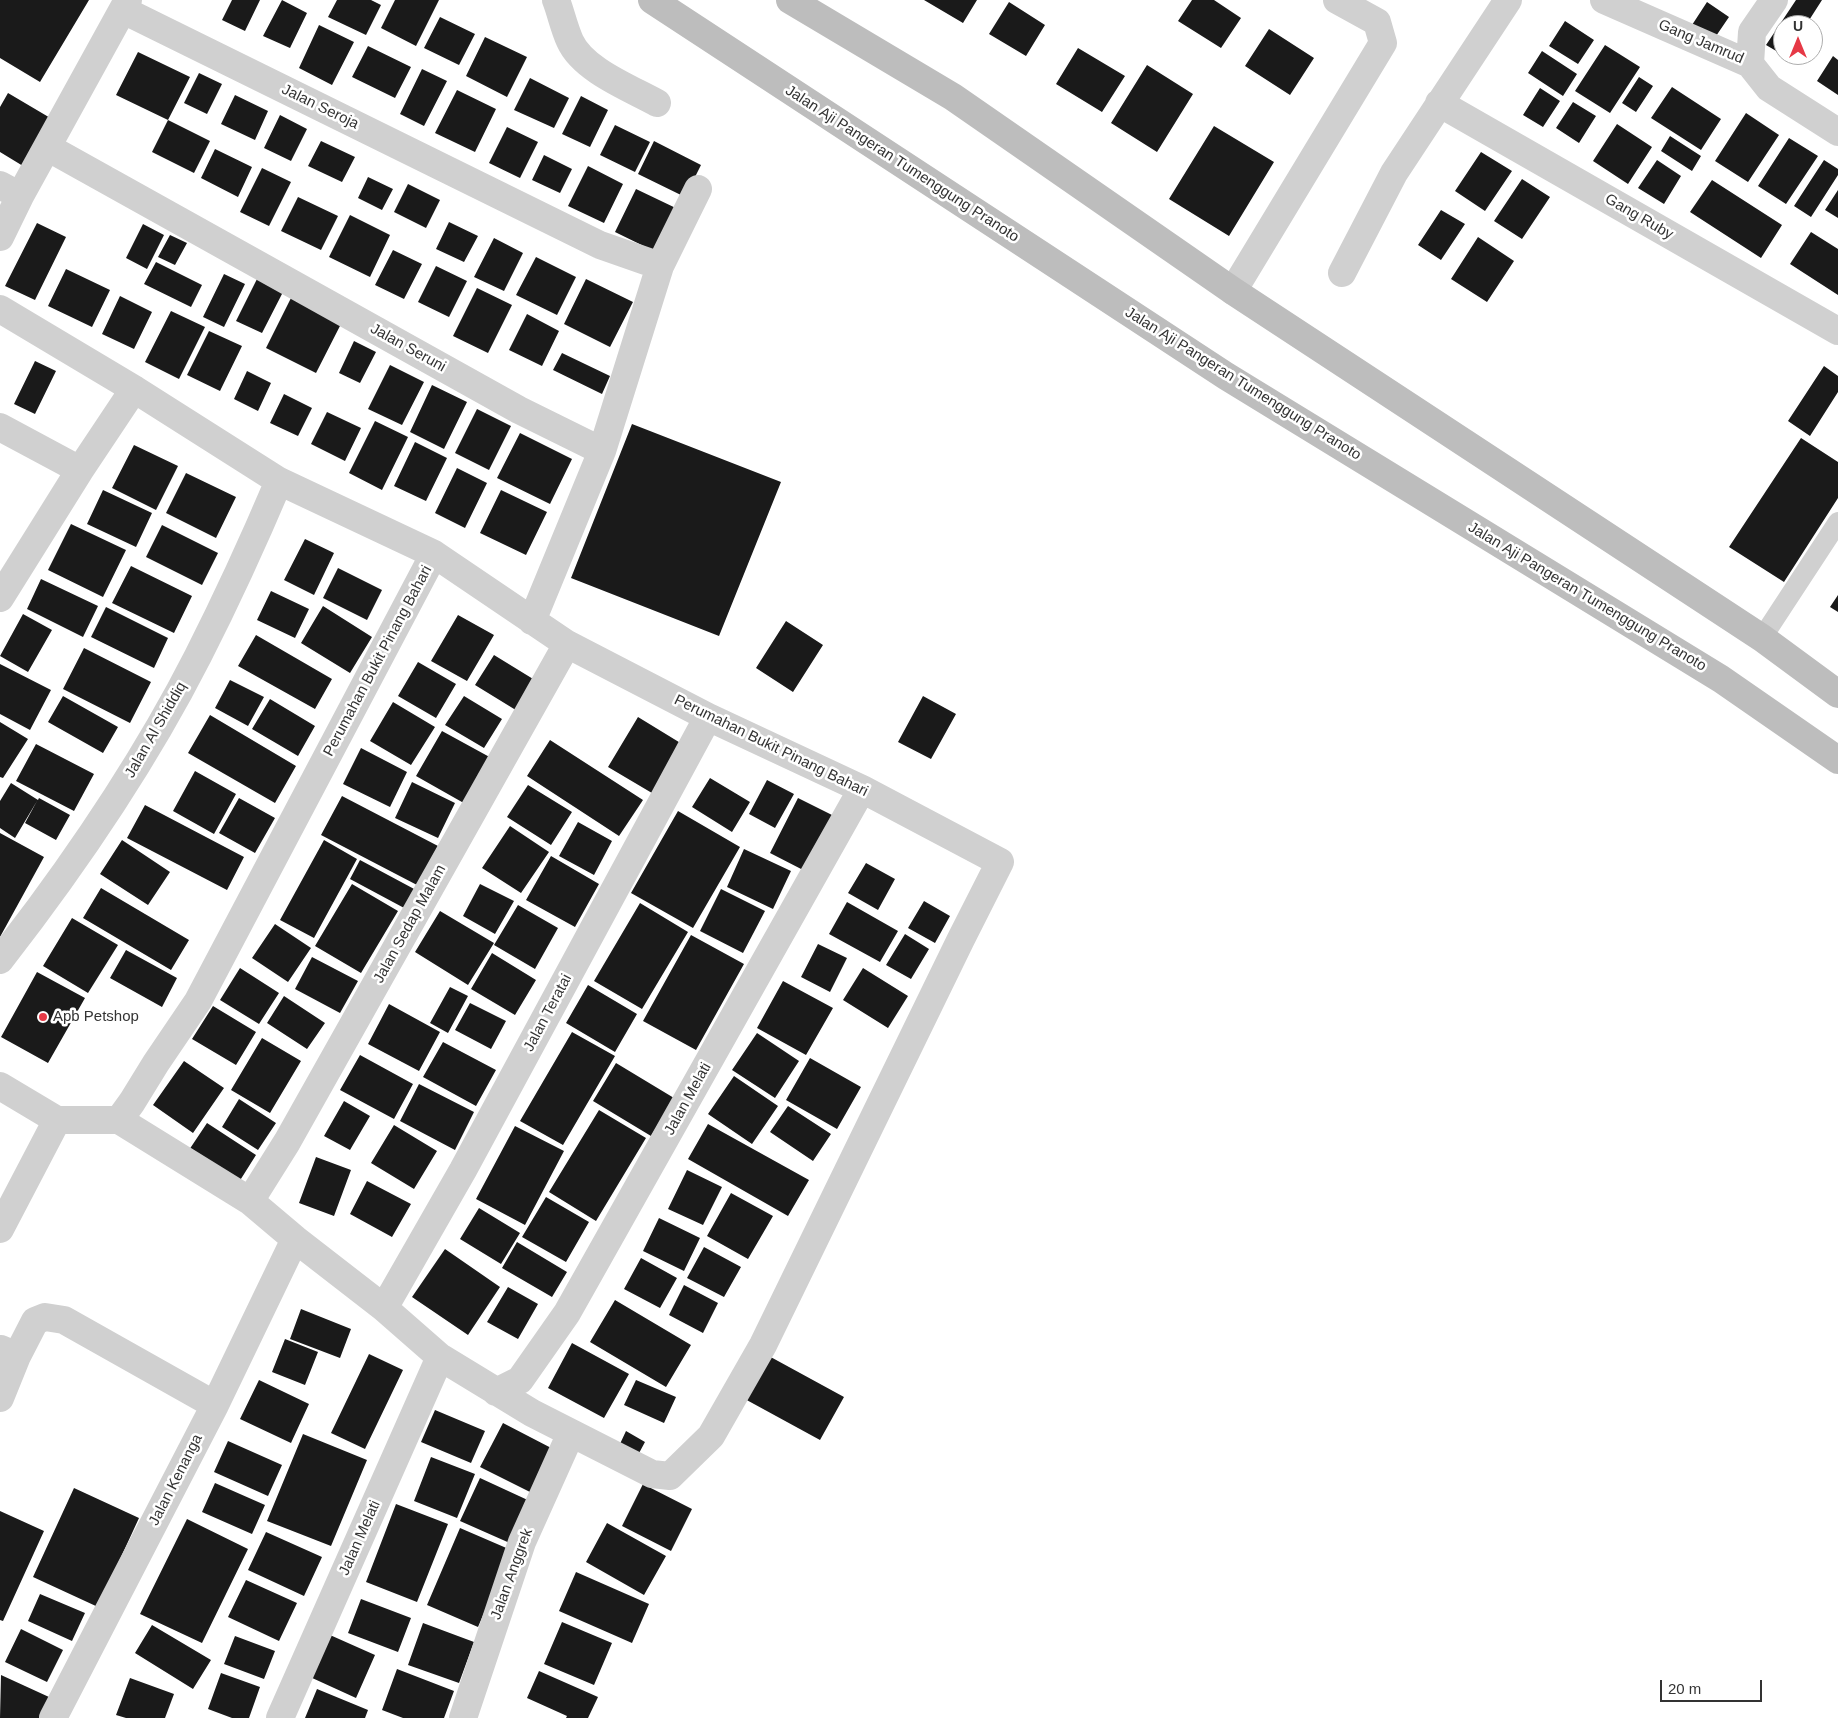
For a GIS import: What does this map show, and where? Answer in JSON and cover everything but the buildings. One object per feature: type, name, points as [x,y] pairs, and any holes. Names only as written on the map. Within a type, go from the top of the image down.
[{"type":"main road","name":"Jalan Aji Pangeran Tumenggung Pranoto","points":[[652,0],[1226,376],[1721,678],[1838,760]]},
{"type":"main road","points":[[790,0],[952,97],[1233,291],[1762,638],[1838,694]]},
{"type":"street","points":[[556,0],[570,42],[579,54],[593,68],[657,104]]},
{"type":"street","points":[[1233,291],[1383,43],[1377,22],[1337,0]]},
{"type":"street","points":[[1342,273],[1394,173],[1508,0]]},
{"type":"street","name":"Gang Jamrud","points":[[1604,0],[1750,64],[1769,88],[1838,132]]},
{"type":"street","points":[[1750,64],[1752,32],[1774,0]]},
{"type":"street","name":"Jalan Seroja","points":[[0,237],[10,191],[47,147],[125,5],[600,245],[660,266]]},
{"type":"street","name":"Gang Ruby","points":[[1440,104],[1838,330]]},
{"type":"street","name":"Jalan Seruni","points":[[47,147],[519,410],[602,451]]},
{"type":"street","points":[[532,621],[602,451],[660,266],[698,189]]},
{"type":"street","points":[[0,309],[134,389],[279,481],[434,554]]},
{"type":"street","points":[[0,598],[80,470],[134,389]]},
{"type":"street","points":[[0,427],[80,470]]},
{"type":"street","name":"Jalan Al Shiddiq","points":[[0,960],[43,905],[98,825],[150,743],[202,649],[240,570],[279,481]]},
{"type":"street","name":"Perumahan Bukit Pinang Bahari","points":[[119,1120],[198,1001],[434,554],[567,644],[708,717],[862,789],[1000,862],[960,939],[763,1345],[711,1436],[670,1476],[652,1474],[571,1433]]},
{"type":"street","name":"Jalan Sedap Malam","points":[[250,1202],[292,1134],[567,644]]},
{"type":"street","name":"Jalan Teratai","points":[[384,1308],[463,1170],[708,717]]},
{"type":"street","name":"Jalan Melati","points":[[496,1392],[520,1380],[567,1313],[862,789]]},
{"type":"street","points":[[0,1086],[58,1120],[119,1120],[250,1202],[295,1240],[384,1308],[440,1357],[496,1392],[571,1433]]},
{"type":"street","points":[[0,1229],[58,1120]]},
{"type":"street","name":"Jalan Kenanga","points":[[53,1718],[215,1405],[295,1240]]},
{"type":"street","points":[[0,1398],[8,1353],[35,1321],[45,1317],[64,1320],[215,1405]]},
{"type":"street","name":"Jalan Melati","points":[[280,1718],[440,1357]]},
{"type":"street","name":"Jalan Anggrek","points":[[463,1718],[522,1542],[571,1433]]},
{"type":"lane","points":[[1762,638],[1838,522]]},
{"type":"place","name":"Apb Petshop","points":[[43,1017]]}]
